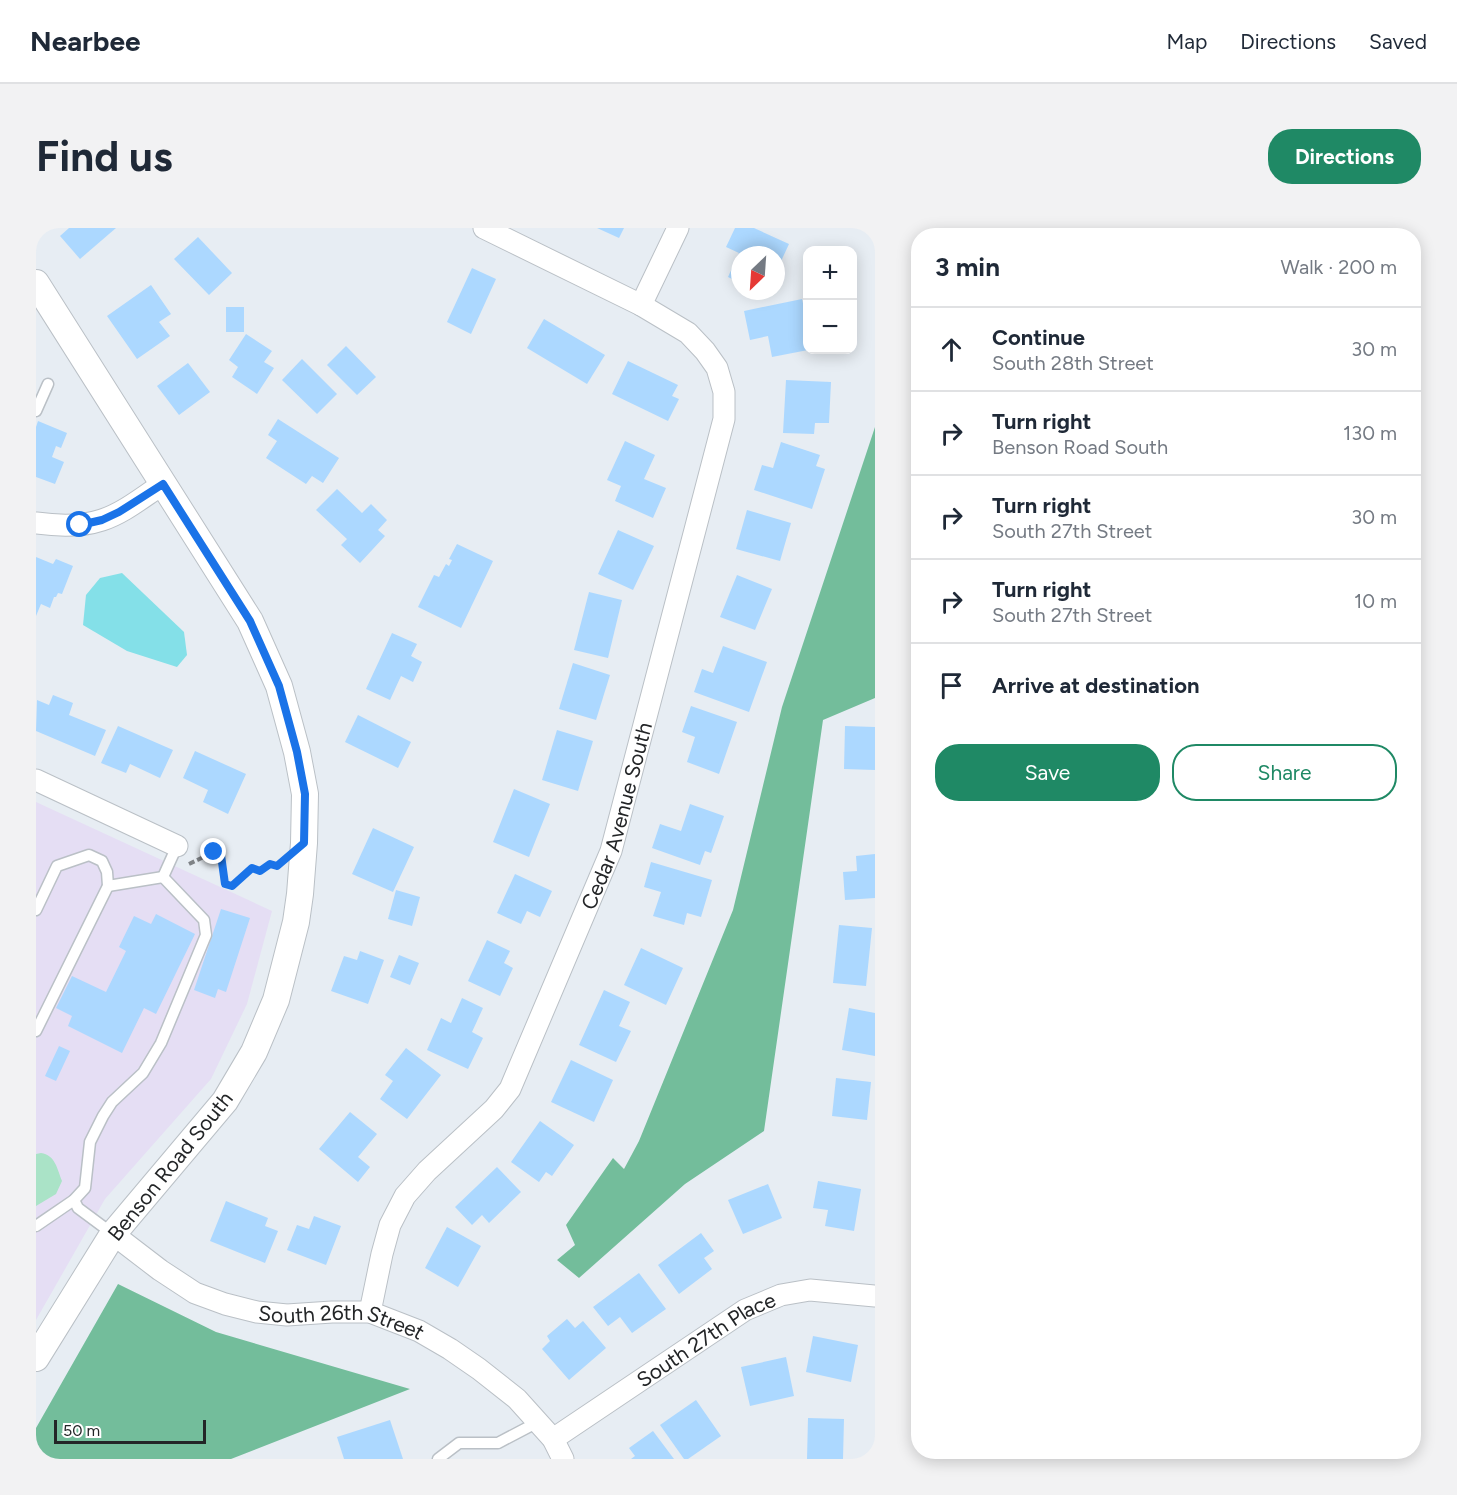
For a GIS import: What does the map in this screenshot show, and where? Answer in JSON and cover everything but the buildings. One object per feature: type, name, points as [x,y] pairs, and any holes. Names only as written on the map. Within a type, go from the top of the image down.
[{"type":"street","name":"Cedar Avenue South","points":[[370,1312],[390,1225],[405,1196],[427,1171],[494,1109],[510,1089],[611,851],[724,419],[724,392],[717,368],[688,333],[640,305],[484,228]]},
{"type":"street","points":[[640,305],[678,228]]},
{"type":"street","name":"Benson Road South","points":[[36,283],[250,621],[279,686],[297,752],[305,794],[304,843],[296,922],[276,1000],[254,1052],[225,1101],[113,1234],[36,1358]]},
{"type":"street","points":[[36,523],[80,525],[102,520],[163,484]]},
{"type":"street","points":[[36,780],[177,846]]},
{"type":"street","name":"South 26th Street","points":[[113,1234],[195,1293],[225,1304],[257,1312],[287,1315],[370,1312],[419,1331],[479,1368],[517,1399],[552,1439],[563,1459]]},
{"type":"street","name":"South 27th Place","points":[[552,1439],[746,1310],[781,1295],[810,1290],[875,1296]]},
{"type":"lane","points":[[36,411],[48,384]]},
{"type":"lane","points":[[164,877],[177,846]]},
{"type":"lane","points":[[36,910],[57,866],[89,855],[102,861],[107,872],[108,886],[36,1031]]},
{"type":"lane","points":[[108,886],[164,877]]},
{"type":"lane","points":[[36,1226],[74,1200],[85,1188],[90,1142],[112,1102],[144,1073],[161,1043],[206,934],[204,920],[164,877]]},
{"type":"lane","points":[[74,1200],[78,1208],[113,1234]]},
{"type":"lane","points":[[438,1459],[459,1443],[498,1443],[538,1422]]},
{"type":"path","points":[[177,846],[188,864],[214,852],[221,855],[225,884],[232,886],[252,868],[260,871],[270,864],[277,866],[304,843]]},
{"type":"shaded area","points":[[36,802],[272,911],[247,1004],[211,1079],[105,1199],[36,1320]]},
{"type":"green space","points":[[875,427],[875,698],[823,720],[764,1131],[685,1184],[579,1278],[557,1260],[575,1245],[566,1225],[613,1158],[624,1169],[639,1141],[733,910],[782,707]]},
{"type":"green space","points":[[41,1153],[52,1159],[62,1181],[56,1194],[36,1206],[36,1154]]},
{"type":"green space","points":[[118,1284],[216,1332],[410,1389],[231,1459],[36,1459],[36,1428]]},
{"type":"water","points":[[122,573],[184,632],[187,655],[177,667],[127,651],[83,625],[86,595],[100,578]]},
{"type":"route","points":[[80,525],[102,520],[119,512],[163,484],[250,621],[279,686],[297,752],[305,794],[304,843],[277,866],[270,864],[260,871],[252,868],[232,886],[225,884],[221,855],[214,852]]}]
